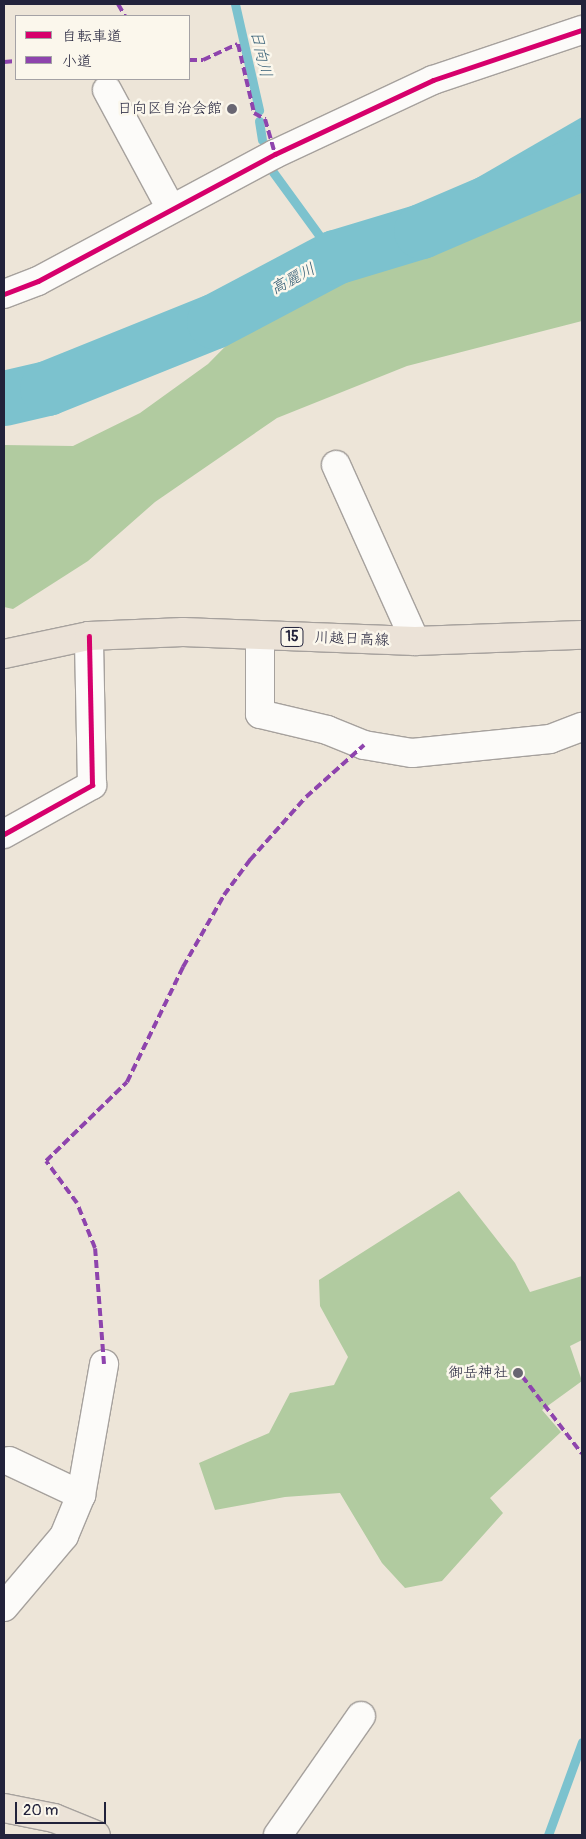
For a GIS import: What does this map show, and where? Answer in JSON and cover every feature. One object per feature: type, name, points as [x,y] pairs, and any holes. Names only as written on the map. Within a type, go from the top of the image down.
[{"type":"main road","name":"川越日高線","points":[[4,654],[89,636],[183,632],[415,641],[582,635]]},
{"type":"main road","points":[[4,1808],[54,1818],[96,1835]]},
{"type":"street","points":[[4,294],[38,281],[170,208],[433,80],[582,30]]},
{"type":"street","points":[[107,90],[170,208]]},
{"type":"street","points":[[336,465],[415,641]]},
{"type":"street","points":[[4,834],[92,786],[89,636]]},
{"type":"street","points":[[260,636],[260,714],[327,730],[364,745],[412,753],[550,739],[582,727]]},
{"type":"street","points":[[4,1607],[64,1536],[81,1495],[104,1364]]},
{"type":"street","points":[[9,1461],[81,1495]]},
{"type":"street","points":[[278,1835],[362,1716]]},
{"type":"green space","points":[[582,189],[582,321],[407,366],[277,418],[155,502],[88,561],[13,609],[4,607],[4,445],[73,446],[140,413],[208,364],[265,306],[440,238]]},
{"type":"green space","points":[[459,1191],[515,1263],[530,1292],[582,1276],[582,1340],[570,1346],[582,1381],[542,1410],[561,1432],[490,1498],[503,1513],[442,1581],[405,1588],[382,1563],[340,1493],[285,1497],[215,1510],[199,1463],[269,1433],[290,1393],[334,1385],[348,1357],[320,1306],[319,1280]]},
{"type":"water","points":[[582,117],[582,189],[416,246],[385,231]]},
{"type":"waterway","name":"日向川","points":[[235,4],[259,110]]},
{"type":"waterway","name":"日向川","points":[[259,121],[262,140]]},
{"type":"waterway","name":"高麗川","points":[[4,398],[47,388],[214,321],[335,257],[421,231],[582,162]]},
{"type":"waterway","name":"日向川","points":[[273,172],[335,257]]},
{"type":"waterway","points":[[548,1835],[582,1742]]},
{"type":"marked path","points":[[118,4],[124,15]]},
{"type":"marked path","points":[[190,60],[203,60],[238,44],[254,113],[265,119],[275,154]]},
{"type":"marked path","points":[[4,62],[15,61]]},
{"type":"marked path","points":[[104,1364],[95,1248],[77,1203],[46,1161],[127,1082],[183,967],[224,895],[250,860],[306,797],[364,745]]},
{"type":"marked path","points":[[522,1376],[582,1454]]},
{"type":"cycle path","points":[[4,294],[38,281],[275,154],[433,80],[582,30]]},
{"type":"cycle path","points":[[4,834],[92,785],[89,636]]},
{"type":"place","name":"日向区自治会館","points":[[232,109]]},
{"type":"place","name":"御岳神社","points":[[518,1373]]}]
